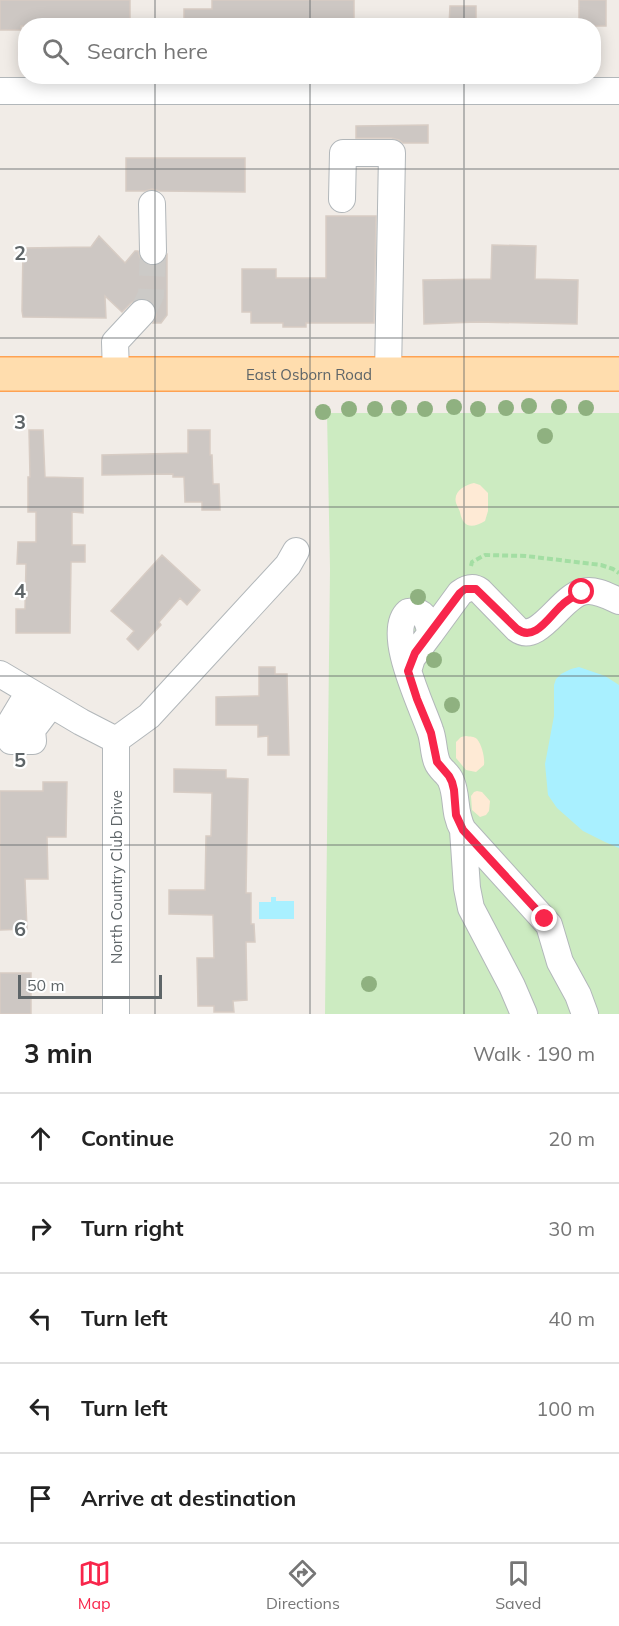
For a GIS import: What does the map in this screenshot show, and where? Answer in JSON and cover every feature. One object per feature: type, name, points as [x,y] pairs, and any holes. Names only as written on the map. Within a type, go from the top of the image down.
[{"type":"main road","name":"East Osborn Road","points":[[0,374],[619,374]]},
{"type":"street","points":[[0,91],[619,90]]},
{"type":"street","points":[[342,199],[343,153],[392,153],[388,374]]},
{"type":"street","points":[[152,204],[153,251]]},
{"type":"street","points":[[116,374],[116,342],[142,313]]},
{"type":"street","points":[[0,674],[116,740],[149,716],[288,565],[296,551]]},
{"type":"street","points":[[585,1014],[578,995],[560,962],[549,925],[463,830],[456,815],[452,782],[437,762],[431,733],[408,671],[401,641],[401,627],[405,614],[412,611],[419,612],[426,618],[430,634],[460,593],[470,588],[480,591],[521,633],[528,634],[540,627],[571,597],[582,592],[598,593],[619,601]]},
{"type":"street","points":[[29,692],[11,722],[11,741],[33,741],[32,730],[51,705]]},
{"type":"street","name":"North Country Club Drive","points":[[116,740],[116,1014]]},
{"type":"street","points":[[463,830],[467,888],[471,908],[524,1014]]},
{"type":"path","points":[[470,588],[472,562],[485,555],[561,559],[601,565],[619,573]]},
{"type":"green space","points":[[327,413],[619,413],[619,1014],[325,1014],[330,569]]},
{"type":"sand","points":[[474,483],[480,485],[488,493],[488,511],[485,521],[469,526],[461,518],[456,495],[460,489]]},
{"type":"sand","points":[[466,736],[477,739],[483,752],[484,765],[476,772],[466,770],[456,758],[456,742]]},
{"type":"sand","points":[[477,791],[482,792],[490,801],[489,811],[480,817],[472,810],[471,796]]},
{"type":"water","points":[[579,667],[605,676],[619,685],[619,848],[583,831],[557,808],[548,795],[545,764],[554,716],[554,685],[561,674]]},
{"type":"water","points":[[271,897],[276,897],[276,901],[294,901],[294,919],[259,919],[259,902],[271,902]]},
{"type":"building","points":[[0,0],[130,0],[130,18],[18,18],[18,30],[0,30]]},
{"type":"building","points":[[212,0],[354,0],[354,18],[184,18],[184,9],[212,9]]},
{"type":"building","points":[[579,0],[606,0],[606,26],[601,26],[601,18],[579,18]]},
{"type":"building","points":[[450,6],[476,6],[476,18],[449,18]]},
{"type":"building","points":[[428,125],[428,143],[403,143],[392,138],[356,138],[356,126]]},
{"type":"building","points":[[126,158],[245,158],[245,192],[152,189],[126,191]]},
{"type":"building","points":[[326,216],[376,216],[374,323],[306,323],[306,327],[283,327],[283,323],[251,323],[251,312],[242,312],[242,269],[276,269],[276,278],[326,278]]},
{"type":"building","points":[[99,236],[125,263],[135,251],[138,251],[145,264],[153,266],[161,263],[167,255],[167,315],[161,323],[153,323],[156,309],[153,302],[137,299],[122,312],[105,296],[106,318],[23,317],[23,248],[91,247]]},
{"type":"building","points":[[492,245],[536,246],[535,279],[578,280],[577,324],[477,322],[424,324],[423,280],[491,279]]},
{"type":"building","points":[[29,430],[43,430],[45,477],[83,478],[83,513],[72,512],[72,545],[85,545],[85,562],[71,562],[70,633],[16,633],[16,609],[25,609],[26,564],[17,564],[18,542],[36,542],[36,512],[28,512]]},
{"type":"building","points":[[188,430],[210,430],[213,484],[219,484],[220,510],[202,510],[202,502],[185,502],[184,477],[173,477],[173,474],[102,475],[102,455],[188,453]]},
{"type":"building","points":[[162,555],[200,590],[187,605],[180,598],[159,622],[161,625],[138,650],[127,639],[134,631],[111,611]]},
{"type":"building","points":[[259,667],[275,667],[275,674],[287,674],[289,755],[268,755],[268,736],[258,737],[258,725],[216,725],[216,697],[259,696]]},
{"type":"building","points":[[174,769],[226,770],[226,778],[248,779],[246,893],[251,893],[251,924],[254,924],[255,942],[246,942],[247,1000],[233,1001],[234,1012],[214,1012],[214,1006],[198,1006],[197,958],[214,958],[213,915],[169,914],[169,890],[205,890],[206,836],[211,836],[212,793],[174,792]]},
{"type":"building","points":[[43,782],[67,782],[66,837],[47,837],[48,879],[25,879],[27,929],[0,930],[0,791],[43,791]]},
{"type":"building","points":[[0,973],[31,973],[31,1014],[0,1014]]},
{"type":"tunnel","points":[[142,313],[151,295],[153,251]]},
{"type":"route","points":[[545,919],[493,864],[463,830],[458,821],[452,782],[437,762],[427,720],[408,671],[415,653],[465,589],[480,591],[521,633],[528,634],[540,627],[571,597],[582,592]]}]
